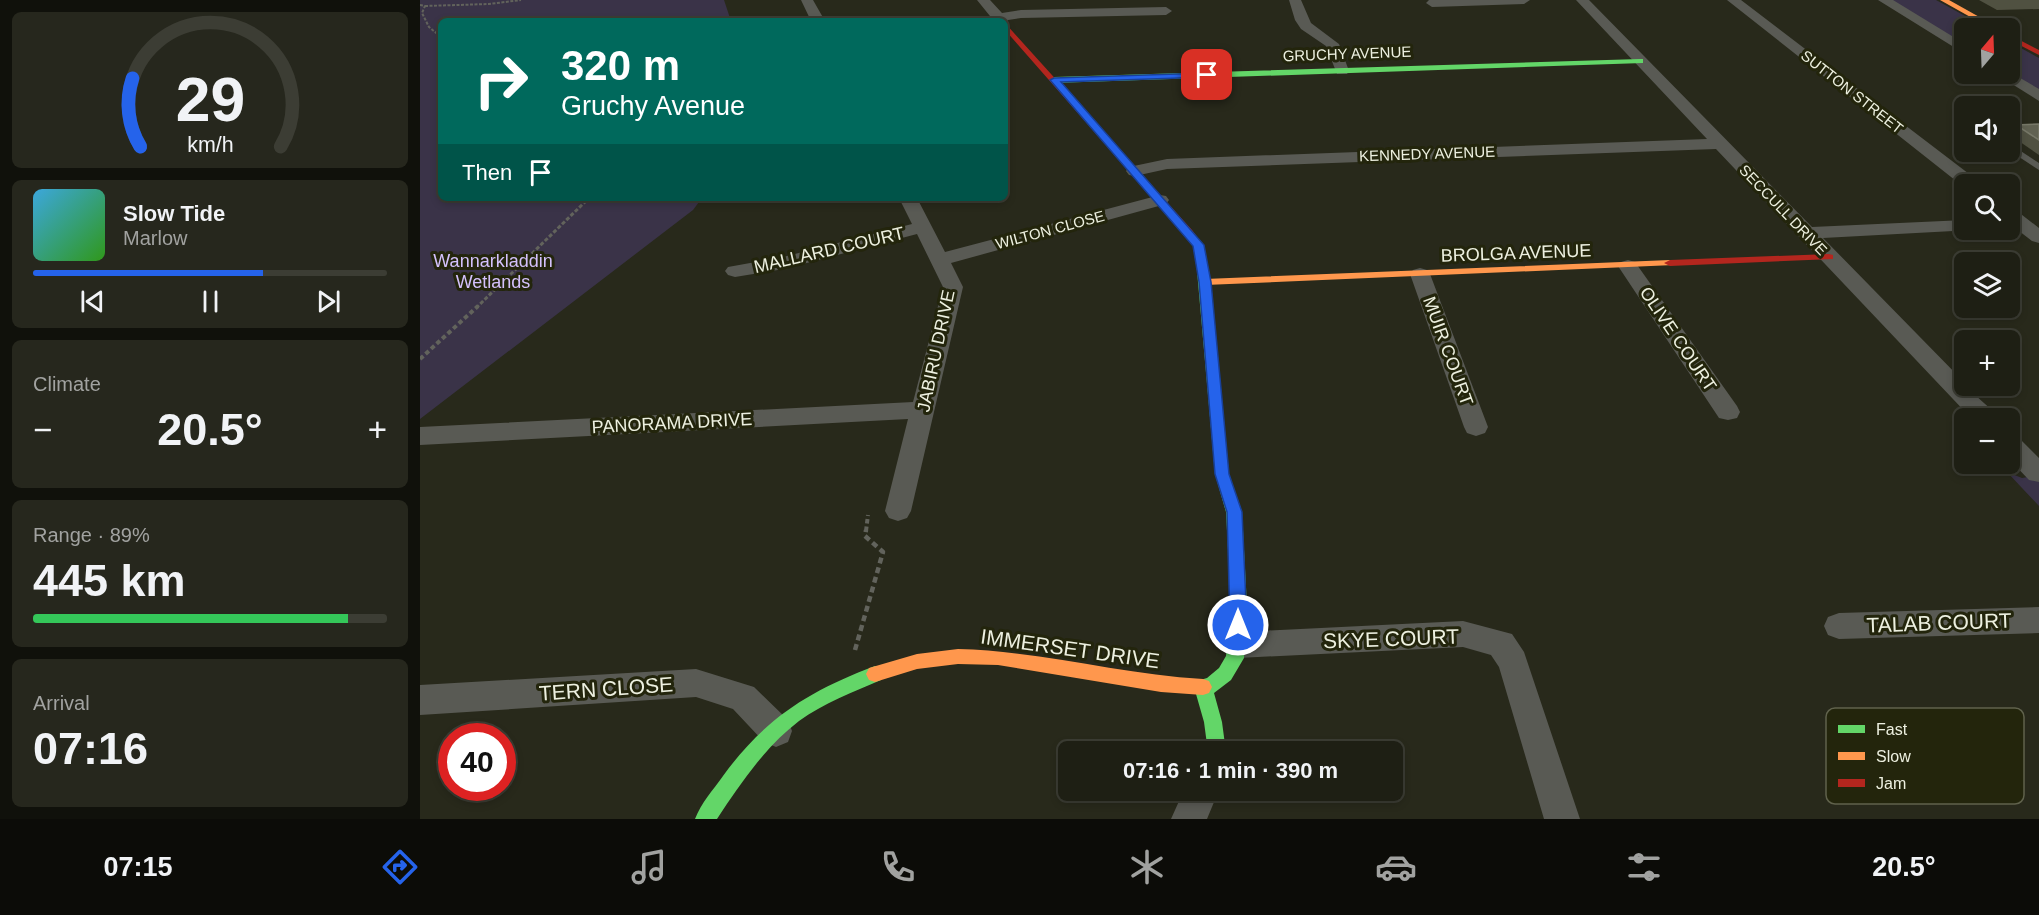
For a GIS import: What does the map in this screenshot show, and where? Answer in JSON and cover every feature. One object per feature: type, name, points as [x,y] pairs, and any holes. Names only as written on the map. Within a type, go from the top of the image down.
[{"type":"street","points":[[807,0],[816,18]]},
{"type":"street","points":[[983,0],[999,18]]},
{"type":"street","points":[[1295,0],[1306,26],[1332,44],[1342,71]]},
{"type":"street","points":[[1432,3],[1524,0]]},
{"type":"street","name":"SECCULL DRIVE","points":[[1582,0],[1975,408]]},
{"type":"street","name":"SUTTON STREET","points":[[1732,0],[1958,174]]},
{"type":"street","points":[[1884,0],[1954,43]]},
{"type":"street","points":[[1944,0],[1977,18]]},
{"type":"street","points":[[1008,19],[1020,14],[1166,11]]},
{"type":"street","points":[[1008,28],[1198,245],[1205,282],[1222,474],[1234,512],[1239,606],[1238,645],[1235,658],[1225,674],[1212,685],[1203,687],[1215,741]]},
{"type":"street","points":[[2020,43],[2039,53]]},
{"type":"street","name":"GRUCHY AVENUE","points":[[1054,80],[1640,62]]},
{"type":"street","points":[[2019,84],[2039,96]]},
{"type":"street","name":"KENNEDY AVENUE","points":[[1135,171],[1167,164],[1719,144]]},
{"type":"street","name":"WILTON CLOSE","points":[[940,260],[1160,200]]},
{"type":"street","name":"JABIRU DRIVE","points":[[898,511],[952,287],[910,201]]},
{"type":"street","points":[[2020,225],[2039,237]]},
{"type":"street","name":"MALLARD COURT","points":[[735,271],[784,263],[923,227]]},
{"type":"street","points":[[1806,234],[1954,227]]},
{"type":"street","name":"BROLGA AVENUE","points":[[1205,282],[1829,257]]},
{"type":"street","name":"OLIVE COURT","points":[[1628,266],[1728,412]]},
{"type":"street","name":"MUIR COURT","points":[[1420,274],[1476,427]]},
{"type":"street","name":"PANORAMA DRIVE","points":[[420,436],[923,410]]},
{"type":"street","points":[[2020,454],[2038,473]]},
{"type":"street","name":"TALAB COURT","points":[[1839,626],[2039,620]]},
{"type":"street","name":"SKYE COURT","points":[[1238,645],[1463,634],[1501,644],[1513,662],[1562,819]]},
{"type":"street","name":"IMMERSET DRIVE","points":[[705,819],[725,786],[792,717],[852,683],[882,670],[936,657],[981,656],[1036,661],[1160,684],[1203,687]]},
{"type":"street","name":"TERN CLOSE","points":[[420,700],[696,683],[743,697],[776,731]]},
{"type":"street","points":[[1189,819],[1197,801]]},
{"type":"lane","points":[[2020,130],[2039,129]]},
{"type":"lane","points":[[2020,154],[2039,166]]},
{"type":"path","points":[[420,5],[489,4],[521,0]]},
{"type":"path","points":[[425,6],[422,13],[429,27],[438,36]]},
{"type":"path","points":[[420,359],[485,301],[586,201]]},
{"type":"path","points":[[852,683],[854,657],[883,552],[865,536],[868,516]]},
{"type":"green space","name":"Wannarkladdin Wetlands","points":[[420,0],[724,0],[730,18],[438,18],[438,201],[700,201],[693,210],[420,419]]},
{"type":"green space","points":[[1891,0],[1936,0],[1969,18],[1954,18],[1954,38]]},
{"type":"green space","points":[[2020,48],[2039,58],[2039,90],[2020,79]]},
{"type":"green space","points":[[2009,474],[2022,478],[2039,475],[2039,506]]},
{"type":"building","points":[[2039,124],[2039,140],[2020,128],[2020,125]]},
{"type":"traffic: fast","points":[[1054,80],[1640,61]]},
{"type":"traffic: fast","points":[[1203,271],[1222,474],[1234,512],[1239,606],[1235,658],[1225,674],[1212,685],[1203,687],[1213,722],[1216,741]]},
{"type":"traffic: fast","points":[[705,819],[744,764],[779,727],[811,704],[875,674]]},
{"type":"traffic: slow","points":[[1944,0],[1977,18]]},
{"type":"traffic: slow","points":[[1205,282],[1670,263]]},
{"type":"traffic: slow","points":[[875,674],[917,661],[958,656],[1039,663],[1120,678],[1203,687]]},
{"type":"traffic: jam","points":[[1008,28],[1188,232],[1198,245],[1203,271]]},
{"type":"traffic: jam","points":[[2020,43],[2039,53]]},
{"type":"traffic: jam","points":[[1670,263],[1829,257]]},
{"type":"route","points":[[1207,75],[1054,80],[1198,245],[1205,282],[1222,474],[1234,512],[1238,625]]}]
